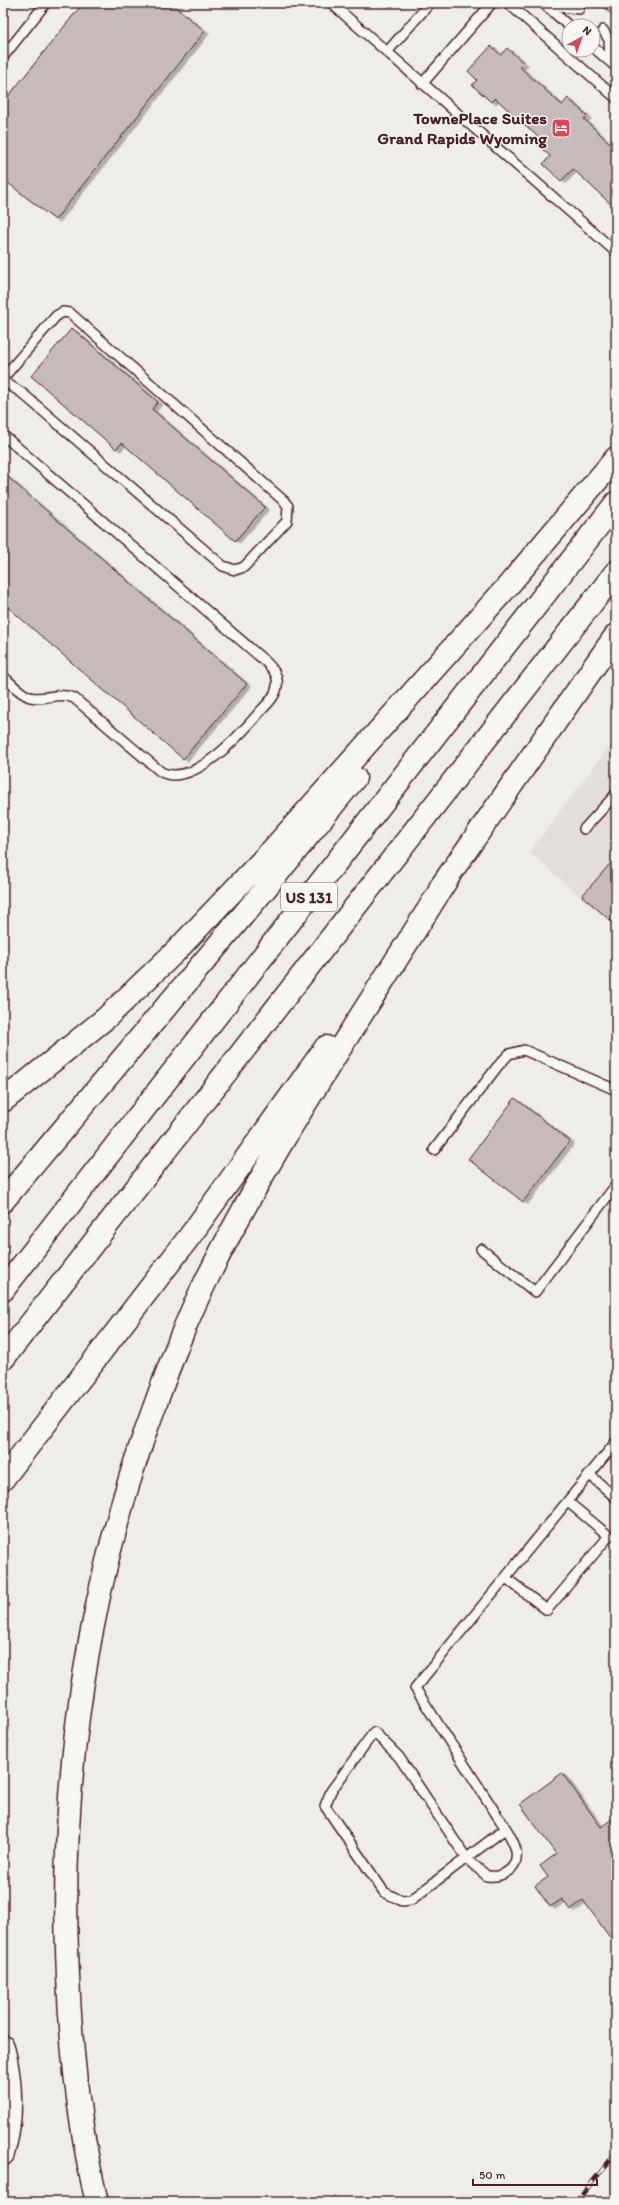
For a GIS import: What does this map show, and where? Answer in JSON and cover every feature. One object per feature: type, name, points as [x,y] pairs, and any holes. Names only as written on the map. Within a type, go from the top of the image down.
[{"type":"highway","points":[[3,1100],[106,1018],[175,952],[273,849],[507,587],[616,458]]},
{"type":"highway","name":"US 131","points":[[3,1290],[616,503]]},
{"type":"highway","name":"US 131","points":[[3,1359],[616,572]]},
{"type":"highway","points":[[3,1201],[266,889],[507,587]]},
{"type":"highway","points":[[3,1479],[190,1236],[449,876],[616,635]]},
{"type":"highway","points":[[97,2202],[80,2113],[70,2022],[65,1929],[66,1833],[76,1733],[86,1657],[98,1594],[122,1502],[171,1361],[202,1288],[241,1212],[279,1147],[449,876]]},
{"type":"highway","points":[[3,2047],[10,2082],[10,2109],[7,2139],[3,2154]]},
{"type":"lane","points":[[3,57],[46,3]]},
{"type":"lane","points":[[332,3],[422,84],[616,252]]},
{"type":"lane","points":[[387,52],[430,3]]},
{"type":"lane","points":[[422,84],[492,3]]},
{"type":"lane","points":[[508,3],[616,98]]},
{"type":"lane","points":[[544,4],[579,9]]},
{"type":"lane","points":[[544,4],[561,19]]},
{"type":"lane","points":[[603,30],[609,40],[613,64]]},
{"type":"lane","points":[[601,54],[613,64]]},
{"type":"lane","points":[[3,378],[56,316],[63,312],[70,313],[284,501],[288,506],[287,521],[244,567],[235,570],[223,566],[34,402],[3,381]]},
{"type":"lane","points":[[3,435],[266,662],[275,673],[277,686],[272,698],[234,741],[198,768],[171,776],[161,772],[74,698],[61,694],[37,698],[30,697],[3,676]]},
{"type":"lane","points":[[584,829],[616,794]]},
{"type":"lane","points":[[434,1150],[497,1067],[510,1054],[524,1050],[616,1090]]},
{"type":"lane","points":[[481,1249],[535,1292],[616,1186]]},
{"type":"lane","points":[[505,1829],[467,1859],[411,1900],[402,1902],[384,1892],[325,1806],[330,1791],[374,1732],[399,1757],[467,1859],[487,1876],[502,1876],[511,1868],[516,1859],[516,1850],[505,1829],[415,1688],[616,1442]]},
{"type":"lane","points":[[590,1474],[616,1498]]},
{"type":"lane","points":[[506,1578],[547,1610],[609,1536],[568,1502]]},
{"type":"shaded area","points":[[616,737],[616,928],[529,852]]},
{"type":"building","points":[[83,3],[170,3],[205,31],[55,220],[3,179],[3,103]]},
{"type":"building","points":[[598,3],[616,3],[616,16],[615,17]]},
{"type":"building","name":"TownePlace Suites Grand Rapids Wyoming","points":[[491,46],[501,55],[507,48],[524,63],[520,67],[562,105],[568,98],[587,116],[584,119],[614,147],[616,145],[616,209],[573,169],[561,181],[543,164],[550,156],[533,141],[537,136],[495,98],[491,102],[472,85],[477,80],[468,71]]},
{"type":"building","points":[[72,328],[158,402],[152,409],[265,507],[235,541],[122,443],[116,449],[31,376]]},
{"type":"building","points":[[3,473],[247,684],[183,759],[3,603]]},
{"type":"building","points":[[616,857],[616,925],[582,896]]},
{"type":"building","points":[[515,1098],[570,1141],[523,1202],[468,1159]]},
{"type":"building","points":[[562,1773],[601,1827],[616,1816],[616,1946],[583,1900],[570,1910],[562,1899],[550,1907],[535,1886],[548,1877],[540,1866],[556,1854],[520,1804]]},
{"type":"railway","points":[[576,2202],[616,2153]]},
{"type":"place","name":"TownePlace Suites Grand Rapids Wyoming","points":[[561,128]]}]
